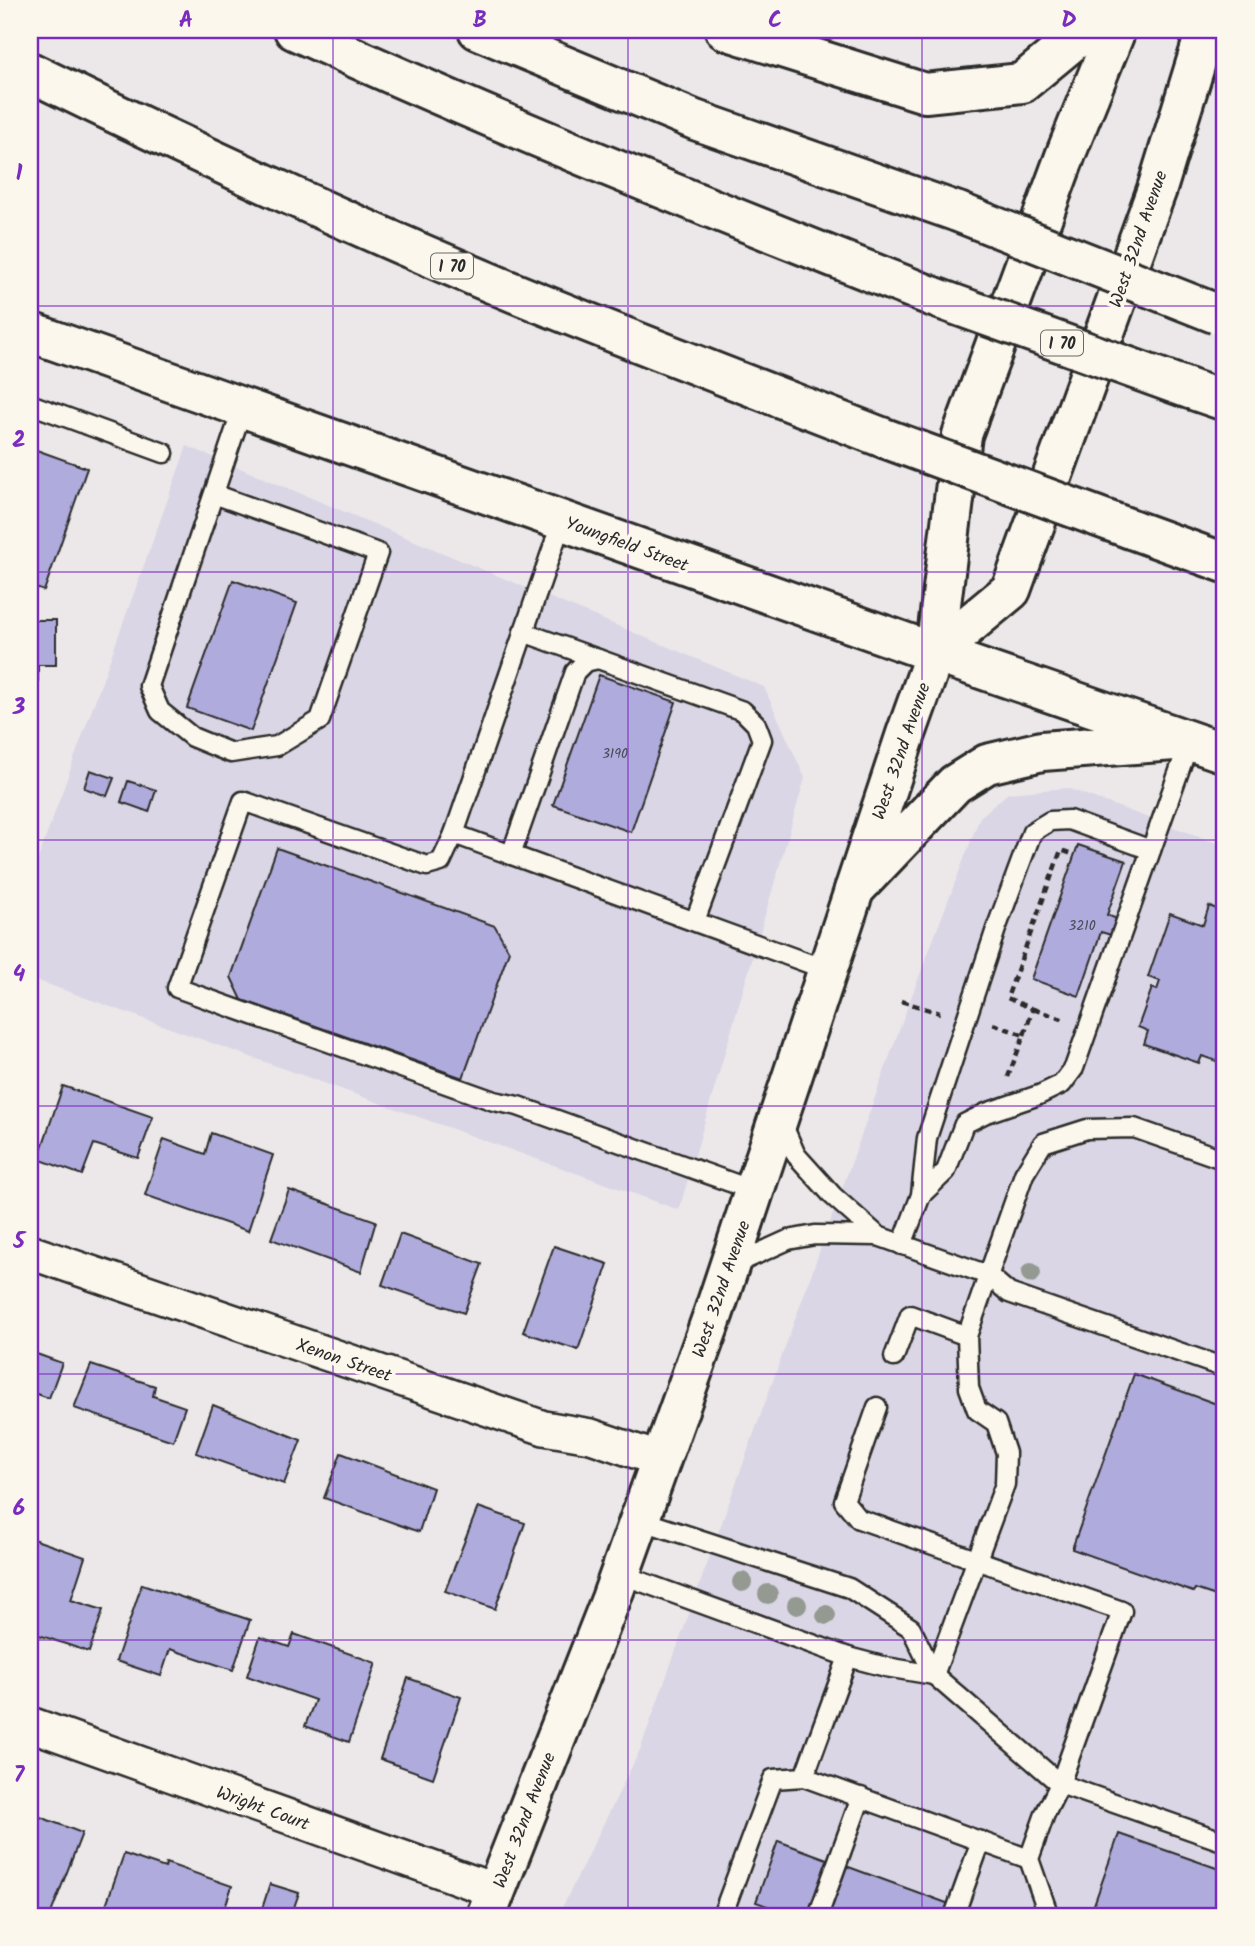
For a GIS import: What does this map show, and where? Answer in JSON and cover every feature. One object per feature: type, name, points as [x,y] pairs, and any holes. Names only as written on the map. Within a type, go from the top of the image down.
[{"type":"main road","name":"I 70","points":[[294,30],[654,187],[934,297],[1208,395]]},
{"type":"main road","points":[[478,30],[695,120],[958,212],[1221,315]]},
{"type":"main road","points":[[725,30],[925,93],[1022,83],[1074,40],[1078,30]]},
{"type":"main road","name":"West 32nd Avenue","points":[[491,1904],[640,1520],[730,1266],[935,653],[962,435],[1067,152],[1116,30]]},
{"type":"main road","name":"West 32nd Avenue","points":[[935,653],[1011,590],[1157,189],[1206,30]]},
{"type":"main road","name":"I 70","points":[[30,72],[230,168],[392,240],[623,337],[884,438],[1225,563]]},
{"type":"main road","name":"Youngfield Street","points":[[30,332],[1225,753]]},
{"type":"main road","points":[[854,890],[956,784],[987,764],[1042,751],[1190,740]]},
{"type":"street","name":"Xenon Street","points":[[30,1252],[544,1428],[591,1436],[660,1460]]},
{"type":"street","name":"Wright Court","points":[[30,1724],[491,1904]]},
{"type":"lane","points":[[30,404],[164,453]]},
{"type":"lane","points":[[214,494],[378,553],[320,720],[277,746],[231,753],[192,737],[160,711],[149,686],[243,407]]},
{"type":"lane","points":[[562,521],[454,834],[441,862],[427,866],[243,801],[177,988],[755,1191]]},
{"type":"lane","points":[[523,632],[743,710],[756,724],[762,740],[695,921]]},
{"type":"lane","points":[[511,855],[576,673],[585,662],[598,659]]},
{"type":"lane","points":[[921,1195],[946,1171],[964,1124],[1062,1084],[1074,1068],[1190,740]]},
{"type":"lane","points":[[902,1245],[921,1195],[927,1138],[1032,832],[1050,821],[1069,820],[1151,850]]},
{"type":"lane","points":[[454,834],[827,970]]},
{"type":"lane","points":[[779,1116],[796,1155],[833,1196],[878,1236]]},
{"type":"lane","points":[[934,1675],[1005,1484],[1006,1453],[996,1423],[977,1410],[969,1388],[967,1336],[1024,1174],[1043,1143],[1087,1129],[1134,1128],[1225,1160]]},
{"type":"lane","points":[[730,1266],[788,1240],[815,1235],[878,1236],[988,1275],[1009,1293],[1225,1368]]},
{"type":"lane","points":[[894,1357],[910,1315],[967,1336]]},
{"type":"lane","points":[[877,1407],[844,1501],[859,1518],[1122,1611],[1060,1784],[1045,1814],[1029,1859],[1049,1916]]},
{"type":"lane","points":[[640,1520],[849,1588],[911,1628],[934,1675],[1060,1784],[1225,1842]]},
{"type":"lane","points":[[620,1574],[848,1657],[934,1675]]},
{"type":"lane","points":[[804,1777],[848,1657]]},
{"type":"lane","points":[[722,1916],[773,1779],[804,1777],[1029,1859]]},
{"type":"lane","points":[[818,1916],[861,1797]]},
{"type":"lane","points":[[954,1916],[981,1841]]},
{"type":"path","points":[[1024,1035],[1033,1009],[1007,998],[1061,850],[1075,855]]},
{"type":"shaded area","points":[[187,446],[764,687],[805,778],[679,1210],[30,978],[30,881]]},
{"type":"shaded area","points":[[1067,788],[1225,846],[1225,1916],[558,1916],[640,1750],[906,1011],[980,817],[1008,793]]},
{"type":"building","points":[[31,448],[87,468],[44,591],[30,586]]},
{"type":"building","points":[[233,580],[297,603],[251,731],[187,708]]},
{"type":"building","points":[[30,620],[56,620],[56,665],[38,665],[38,740],[30,740]]},
{"type":"building","points":[[599,675],[676,702],[631,832],[553,805]]},
{"type":"building","points":[[90,770],[114,778],[107,796],[84,788]]},
{"type":"building","points":[[128,781],[156,790],[149,812],[121,802]]},
{"type":"building","points":[[1078,845],[1126,861],[1107,915],[1117,919],[1111,935],[1101,932],[1079,996],[1031,979]]},
{"type":"building","points":[[277,848],[495,926],[509,951],[463,1078],[242,1000],[231,977]]},
{"type":"building","points":[[1209,906],[1225,912],[1225,1064],[1202,1056],[1199,1063],[1144,1044],[1148,1031],[1138,1027],[1152,988],[1157,990],[1160,981],[1148,977],[1170,913],[1203,925]]},
{"type":"building","points":[[63,1086],[153,1117],[138,1158],[94,1144],[82,1175],[38,1159]]},
{"type":"building","points":[[211,1133],[273,1155],[248,1231],[145,1195],[164,1139],[205,1154]]},
{"type":"building","points":[[289,1190],[376,1221],[361,1272],[271,1239]]},
{"type":"building","points":[[400,1234],[482,1264],[464,1313],[382,1285]]},
{"type":"building","points":[[554,1246],[608,1264],[578,1350],[523,1332]]},
{"type":"building","points":[[30,1339],[37,1342],[34,1353],[62,1363],[49,1398],[30,1392]]},
{"type":"building","points":[[91,1365],[155,1386],[153,1396],[185,1407],[173,1441],[74,1408]]},
{"type":"building","points":[[1134,1374],[1225,1407],[1225,1599],[1195,1589],[1193,1592],[1072,1549]]},
{"type":"building","points":[[213,1405],[301,1440],[284,1484],[196,1453]]},
{"type":"building","points":[[341,1453],[433,1488],[419,1532],[324,1498]]},
{"type":"building","points":[[478,1507],[525,1523],[495,1609],[445,1591]]},
{"type":"building","points":[[30,1538],[85,1557],[71,1600],[103,1610],[89,1652],[30,1632]]},
{"type":"building","points":[[142,1584],[250,1620],[233,1670],[170,1649],[161,1676],[116,1661]]},
{"type":"building","points":[[294,1634],[376,1663],[349,1742],[305,1726],[315,1700],[247,1676],[260,1637],[289,1647]]},
{"type":"building","points":[[408,1678],[461,1697],[433,1778],[380,1759]]},
{"type":"building","points":[[30,1813],[82,1833],[50,1916],[30,1914]]},
{"type":"building","points":[[1119,1834],[1225,1871],[1225,1916],[1090,1916]]},
{"type":"building","points":[[778,1841],[982,1916],[794,1916],[756,1902]]},
{"type":"building","points":[[124,1854],[165,1868],[166,1863],[232,1886],[222,1916],[102,1916]]},
{"type":"building","points":[[270,1884],[299,1893],[291,1916],[260,1915]]}]
